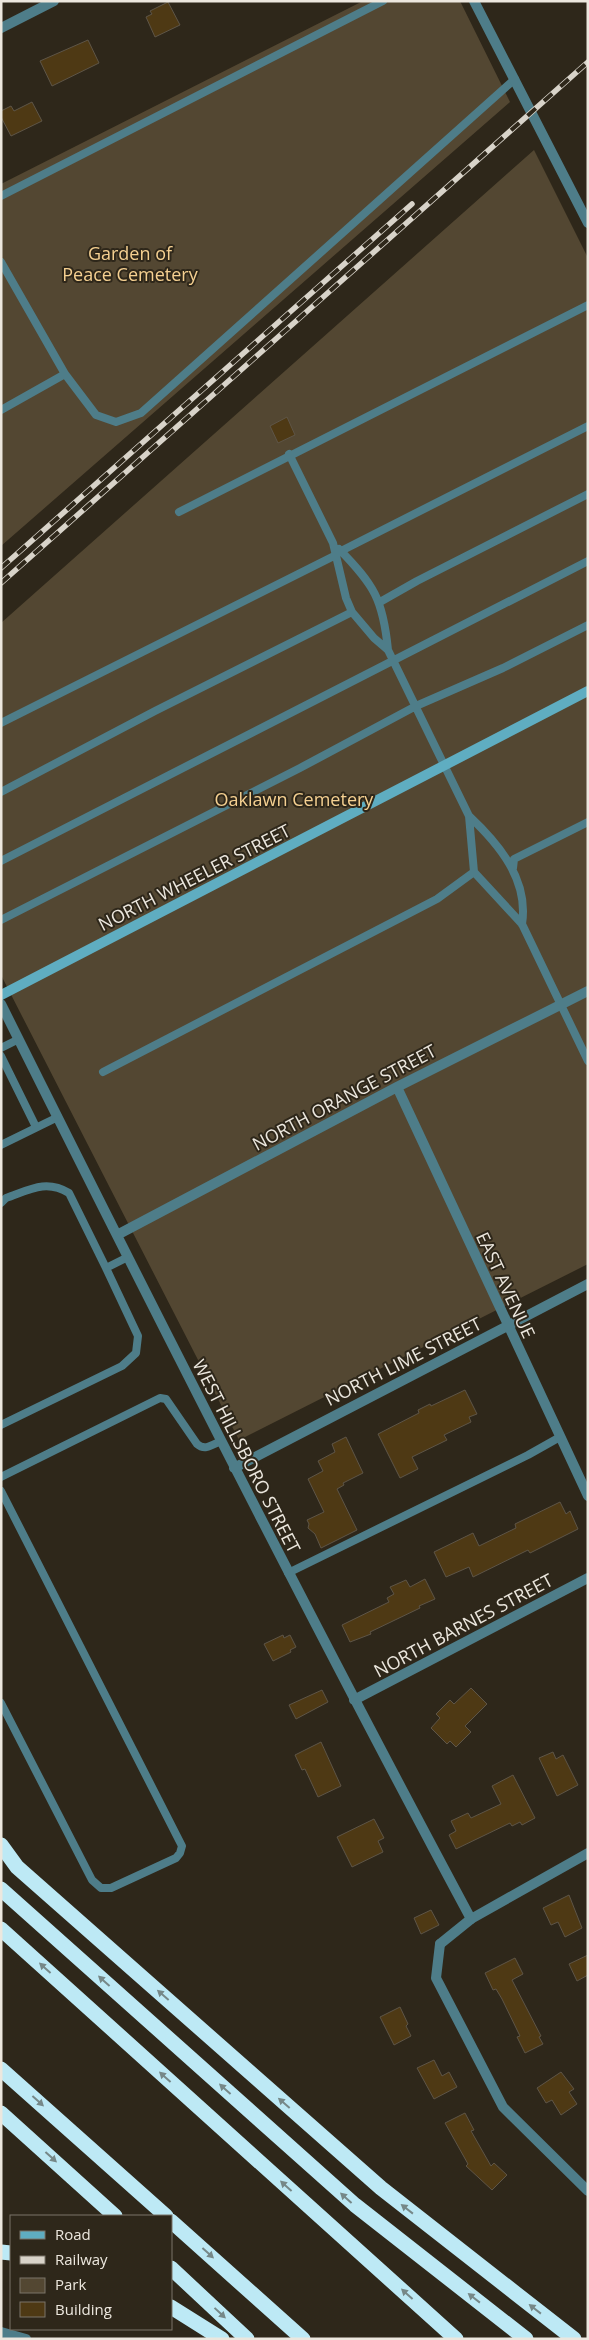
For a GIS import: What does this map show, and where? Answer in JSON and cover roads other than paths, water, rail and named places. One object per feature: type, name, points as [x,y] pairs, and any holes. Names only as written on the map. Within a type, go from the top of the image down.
[{"type":"highway","points":[[1,1844],[17,1867],[381,2188],[574,2339]]},
{"type":"highway","points":[[1,1888],[355,2205],[526,2339]]},
{"type":"highway","points":[[1,1929],[456,2339]]},
{"type":"highway","points":[[1,2069],[165,2215]]},
{"type":"highway","points":[[1,2113],[114,2215]]},
{"type":"highway","points":[[172,2222],[303,2339]]},
{"type":"highway","points":[[172,2269],[247,2339]]},
{"type":"highway","points":[[172,2308],[222,2339]]},
{"type":"main road","name":"NORTH WHEELER STREET","points":[[1,995],[588,691]]},
{"type":"street","points":[[1,28],[54,1]]},
{"type":"street","points":[[474,1],[588,223]]},
{"type":"street","name":"NORTH ORANGE STREET","points":[[117,1236],[397,1087],[588,991]]},
{"type":"street","name":"WEST HILLSBORO STREET","points":[[1,1004],[288,1574],[471,1919]]},
{"type":"street","name":"EAST AVENUE","points":[[397,1087],[506,1326],[588,1496]]},
{"type":"street","name":"NORTH LIME STREET","points":[[234,1468],[588,1284]]},
{"type":"street","name":"NORTH BARNES STREET","points":[[354,1700],[588,1578]]},
{"type":"street","points":[[588,1853],[471,1919],[440,1944],[436,1978],[503,2107],[588,2191]]},
{"type":"street","points":[[1,2332],[26,2339]]},
{"type":"lane","points":[[1,196],[383,1]]},
{"type":"lane","points":[[1,262],[65,374],[96,415],[116,422],[141,413],[515,79]]},
{"type":"lane","points":[[179,512],[588,304]]},
{"type":"lane","points":[[1,410],[65,374]]},
{"type":"lane","points":[[1,723],[588,426]]},
{"type":"lane","points":[[290,454],[338,553],[368,580],[380,602],[388,650],[469,816],[474,872],[522,924],[588,1061]]},
{"type":"lane","points":[[380,602],[417,581],[588,494]]},
{"type":"lane","points":[[338,553],[346,598],[352,612],[374,638],[388,650]]},
{"type":"lane","points":[[1,861],[588,561]]},
{"type":"lane","points":[[1,792],[155,711],[352,612]]},
{"type":"lane","points":[[1,920],[416,706],[503,668],[588,625]]},
{"type":"lane","points":[[469,816],[494,840],[513,868],[524,909],[522,924]]},
{"type":"lane","points":[[513,868],[514,859],[588,822]]},
{"type":"lane","points":[[103,1072],[437,900],[474,872]]},
{"type":"lane","points":[[1,1048],[19,1040]]},
{"type":"lane","points":[[1,1056],[36,1127]]},
{"type":"lane","points":[[1,1144],[58,1117]]},
{"type":"lane","points":[[1,1203],[6,1198],[44,1185],[58,1187],[69,1194],[138,1336],[136,1353],[122,1366],[1,1425]]},
{"type":"lane","points":[[106,1268],[128,1257]]},
{"type":"lane","points":[[1,1477],[160,1398],[166,1400],[196,1444],[201,1448],[206,1448],[221,1441]]},
{"type":"lane","points":[[288,1574],[560,1438]]},
{"type":"lane","points":[[1,1491],[182,1846],[176,1858],[111,1888],[101,1888],[92,1880],[1,1703]]},
{"type":"railway","points":[[1,583],[588,62]]},
{"type":"railway","points":[[1,568],[412,204]]},
{"type":"park label","name":"Garden of Peace Cemetery","points":[[130,263]]},
{"type":"park label","name":"Oaklawn Cemetery","points":[[294,799]]}]
